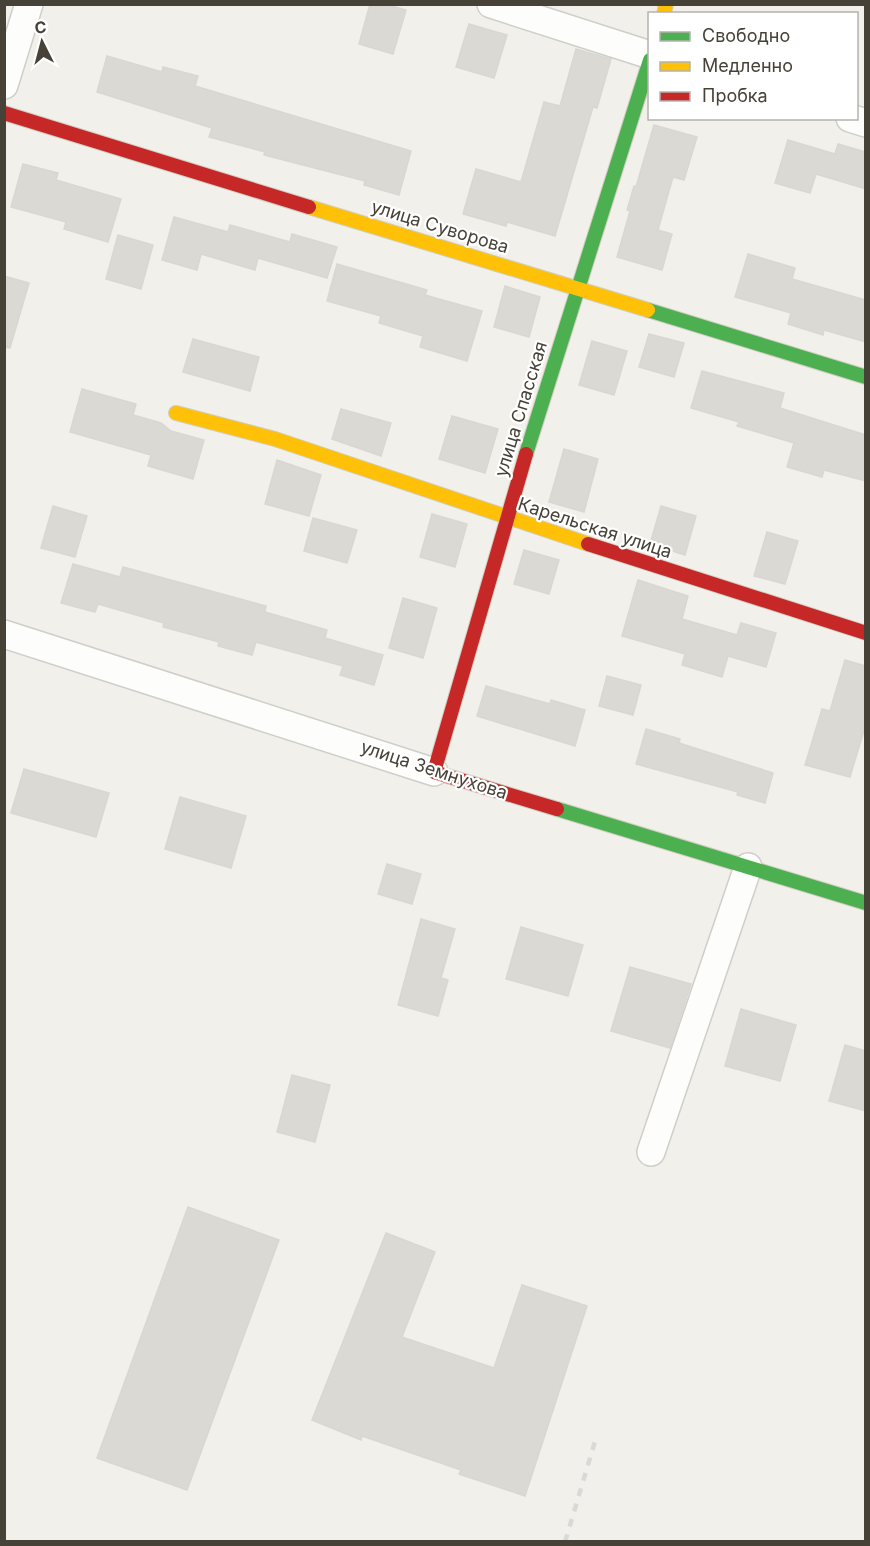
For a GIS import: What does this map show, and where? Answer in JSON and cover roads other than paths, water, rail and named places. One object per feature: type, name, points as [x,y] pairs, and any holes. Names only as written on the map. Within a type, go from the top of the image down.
[{"type":"street","points":[[4,85],[29,4]]},
{"type":"street","points":[[491,4],[648,54]]},
{"type":"street","name":"улица Спасская","points":[[434,772],[506,518],[648,66]]},
{"type":"street","name":"улица Суворова","points":[[4,113],[866,376]]},
{"type":"street","name":"Карельская улица","points":[[176,413],[275,439],[506,518],[866,633]]},
{"type":"street","name":"улица Земнухова","points":[[4,634],[434,772],[866,903]]},
{"type":"street","points":[[651,1152],[748,867]]},
{"type":"railway","points":[[565,1542],[596,1438]]}]
